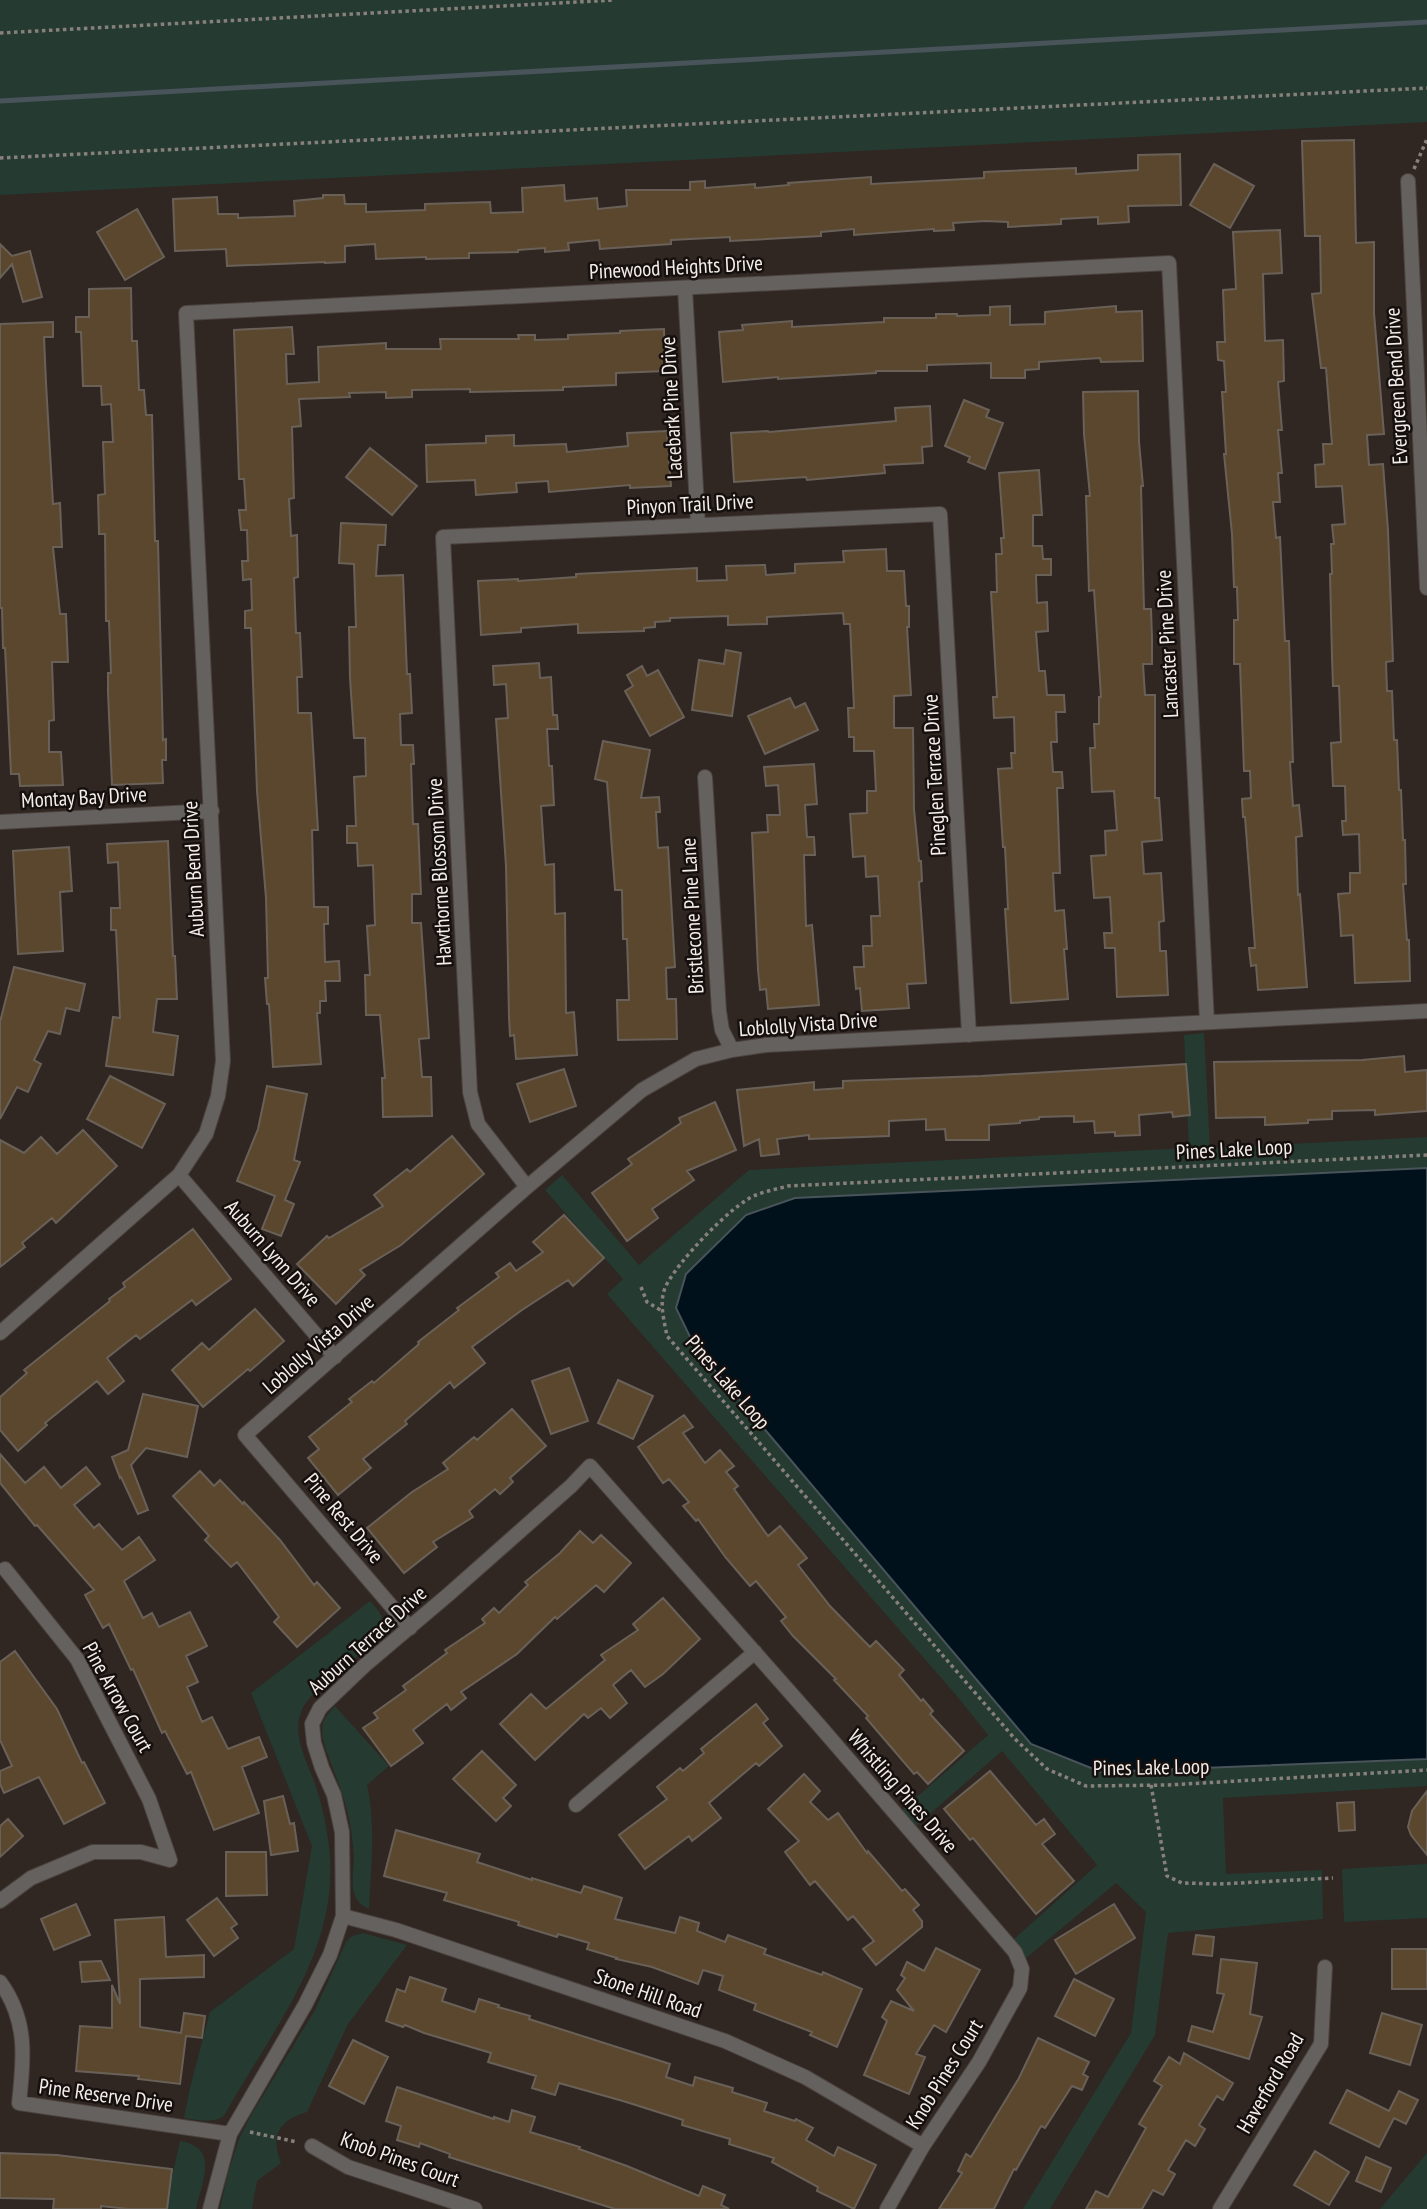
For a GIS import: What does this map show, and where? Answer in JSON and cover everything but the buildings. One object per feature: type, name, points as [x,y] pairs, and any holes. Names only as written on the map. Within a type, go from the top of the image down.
[{"type":"street","name":"Evergreen Bend Drive","points":[[1408,181],[1427,588]]},
{"type":"street","name":"Pinewood Heights Drive","points":[[186,313],[1169,263]]},
{"type":"street","name":"Lancaster Pine Drive","points":[[1169,263],[1207,1022]]},
{"type":"street","name":"Lacebark Pine Drive","points":[[685,288],[698,525]]},
{"type":"street","name":"Auburn Bend Drive","points":[[0,1333],[179,1175],[206,1134],[218,1096],[223,1061],[186,313]]},
{"type":"street","name":"Pinyon Trail Drive","points":[[443,537],[940,513]]},
{"type":"street","name":"Pineglen Terrace Drive","points":[[940,513],[969,1035]]},
{"type":"street","name":"Hawthorne Blossom Drive","points":[[443,537],[470,1092],[478,1124],[527,1187]]},
{"type":"street","name":"Bristlecone Pine Lane","points":[[705,777],[719,1012],[722,1030],[732,1050]]},
{"type":"street","name":"Montay Bay Drive","points":[[0,822],[212,811]]},
{"type":"street","name":"Loblolly Vista Drive","points":[[246,1435],[527,1187],[642,1090],[696,1059],[766,1045],[1427,1012]]},
{"type":"street","name":"Auburn Lynn Drive","points":[[179,1175],[335,1357]]},
{"type":"street","name":"Pine Rest Drive","points":[[246,1435],[410,1628]]},
{"type":"street","name":"Auburn Terrace Drive","points":[[210,2209],[232,2131],[305,2005],[330,1955],[343,1916],[342,1832],[334,1795],[314,1743],[313,1724],[320,1708],[364,1666],[571,1486],[590,1466]]},
{"type":"street","name":"Whistling Pines Drive","points":[[590,1466],[755,1652],[1018,1958]]},
{"type":"street","name":"Pine Arrow Court","points":[[0,1901],[31,1878],[93,1852],[141,1852],[170,1860],[149,1799],[78,1660],[5,1569]]},
{"type":"street","points":[[576,1805],[755,1652]]},
{"type":"street","name":"Stone Hill Road","points":[[343,1916],[396,1930],[725,2041],[805,2077],[923,2146]]},
{"type":"street","name":"Knob Pines Court","points":[[887,2209],[923,2146],[979,2062],[1020,1988],[1022,1969],[1018,1958]]},
{"type":"street","name":"Haverford Road","points":[[1220,2209],[1321,2044],[1325,1968]]},
{"type":"street","name":"Pine Reserve Drive","points":[[0,1982],[12,1997],[21,2026],[23,2062],[19,2104],[232,2131]]},
{"type":"street","name":"Knob Pines Court","points":[[312,2146],[348,2167],[475,2209]]},
{"type":"path","points":[[0,33],[614,0]]},
{"type":"path","points":[[0,159],[1427,88]]},
{"type":"path","points":[[1408,181],[1427,139]]},
{"type":"path","name":"Pines Lake Loop","points":[[1427,1155],[788,1186],[754,1195],[702,1240],[677,1267],[664,1289],[662,1311],[667,1336],[1015,1739],[1047,1769],[1086,1786],[1427,1770]]},
{"type":"path","points":[[641,1287],[647,1302],[662,1311]]},
{"type":"path","points":[[1151,1785],[1167,1876],[1172,1881],[1220,1884],[1333,1878]]},
{"type":"path","points":[[232,2131],[312,2146]]},
{"type":"green space","points":[[0,0],[1427,0],[1427,122],[0,195]]},
{"type":"green space","points":[[1204,1033],[1210,1148],[1427,1137],[1427,1786],[1223,1798],[1226,1874],[1322,1870],[1323,1919],[1168,1933],[1155,2035],[1050,2209],[1023,2209],[1131,2033],[1146,1912],[1116,1883],[1025,1959],[1013,1940],[1097,1865],[1002,1751],[916,1826],[902,1810],[988,1735],[607,1294],[623,1279],[545,1190],[562,1175],[639,1265],[749,1170],[1189,1148],[1184,1035]]},
{"type":"green space","points":[[370,1601],[382,1617],[380,1633],[360,1654],[318,1689],[301,1712],[299,1722],[300,1743],[320,1801],[330,1856],[329,1892],[323,1927],[296,1992],[224,2116],[210,2121],[184,2118],[210,2012],[294,1949],[312,1846],[251,1693]]},
{"type":"green space","points":[[335,1706],[389,1766],[367,1785],[372,1831],[369,1909],[362,1905],[354,1893],[350,1822],[323,1740],[323,1722]]},
{"type":"green space","points":[[1427,1864],[1427,1918],[1344,1922],[1342,1869]]},
{"type":"green space","points":[[363,1933],[407,1945],[348,2024],[307,2112],[297,2115],[279,2130],[276,2145],[281,2163],[257,2181],[252,2209],[220,2209],[239,2139],[250,2117],[315,2010],[346,1942],[352,1936]]},
{"type":"green space","points":[[180,2141],[200,2150],[204,2158],[204,2177],[196,2209],[165,2209]]},
{"type":"green space","points":[[1427,2153],[1427,2209],[1380,2209]]},
{"type":"water","points":[[1427,1168],[1427,1759],[1101,1772],[1031,1744],[695,1347],[676,1308],[686,1274],[746,1215],[795,1198]]},
{"type":"waterway","points":[[0,101],[1427,22]]}]
